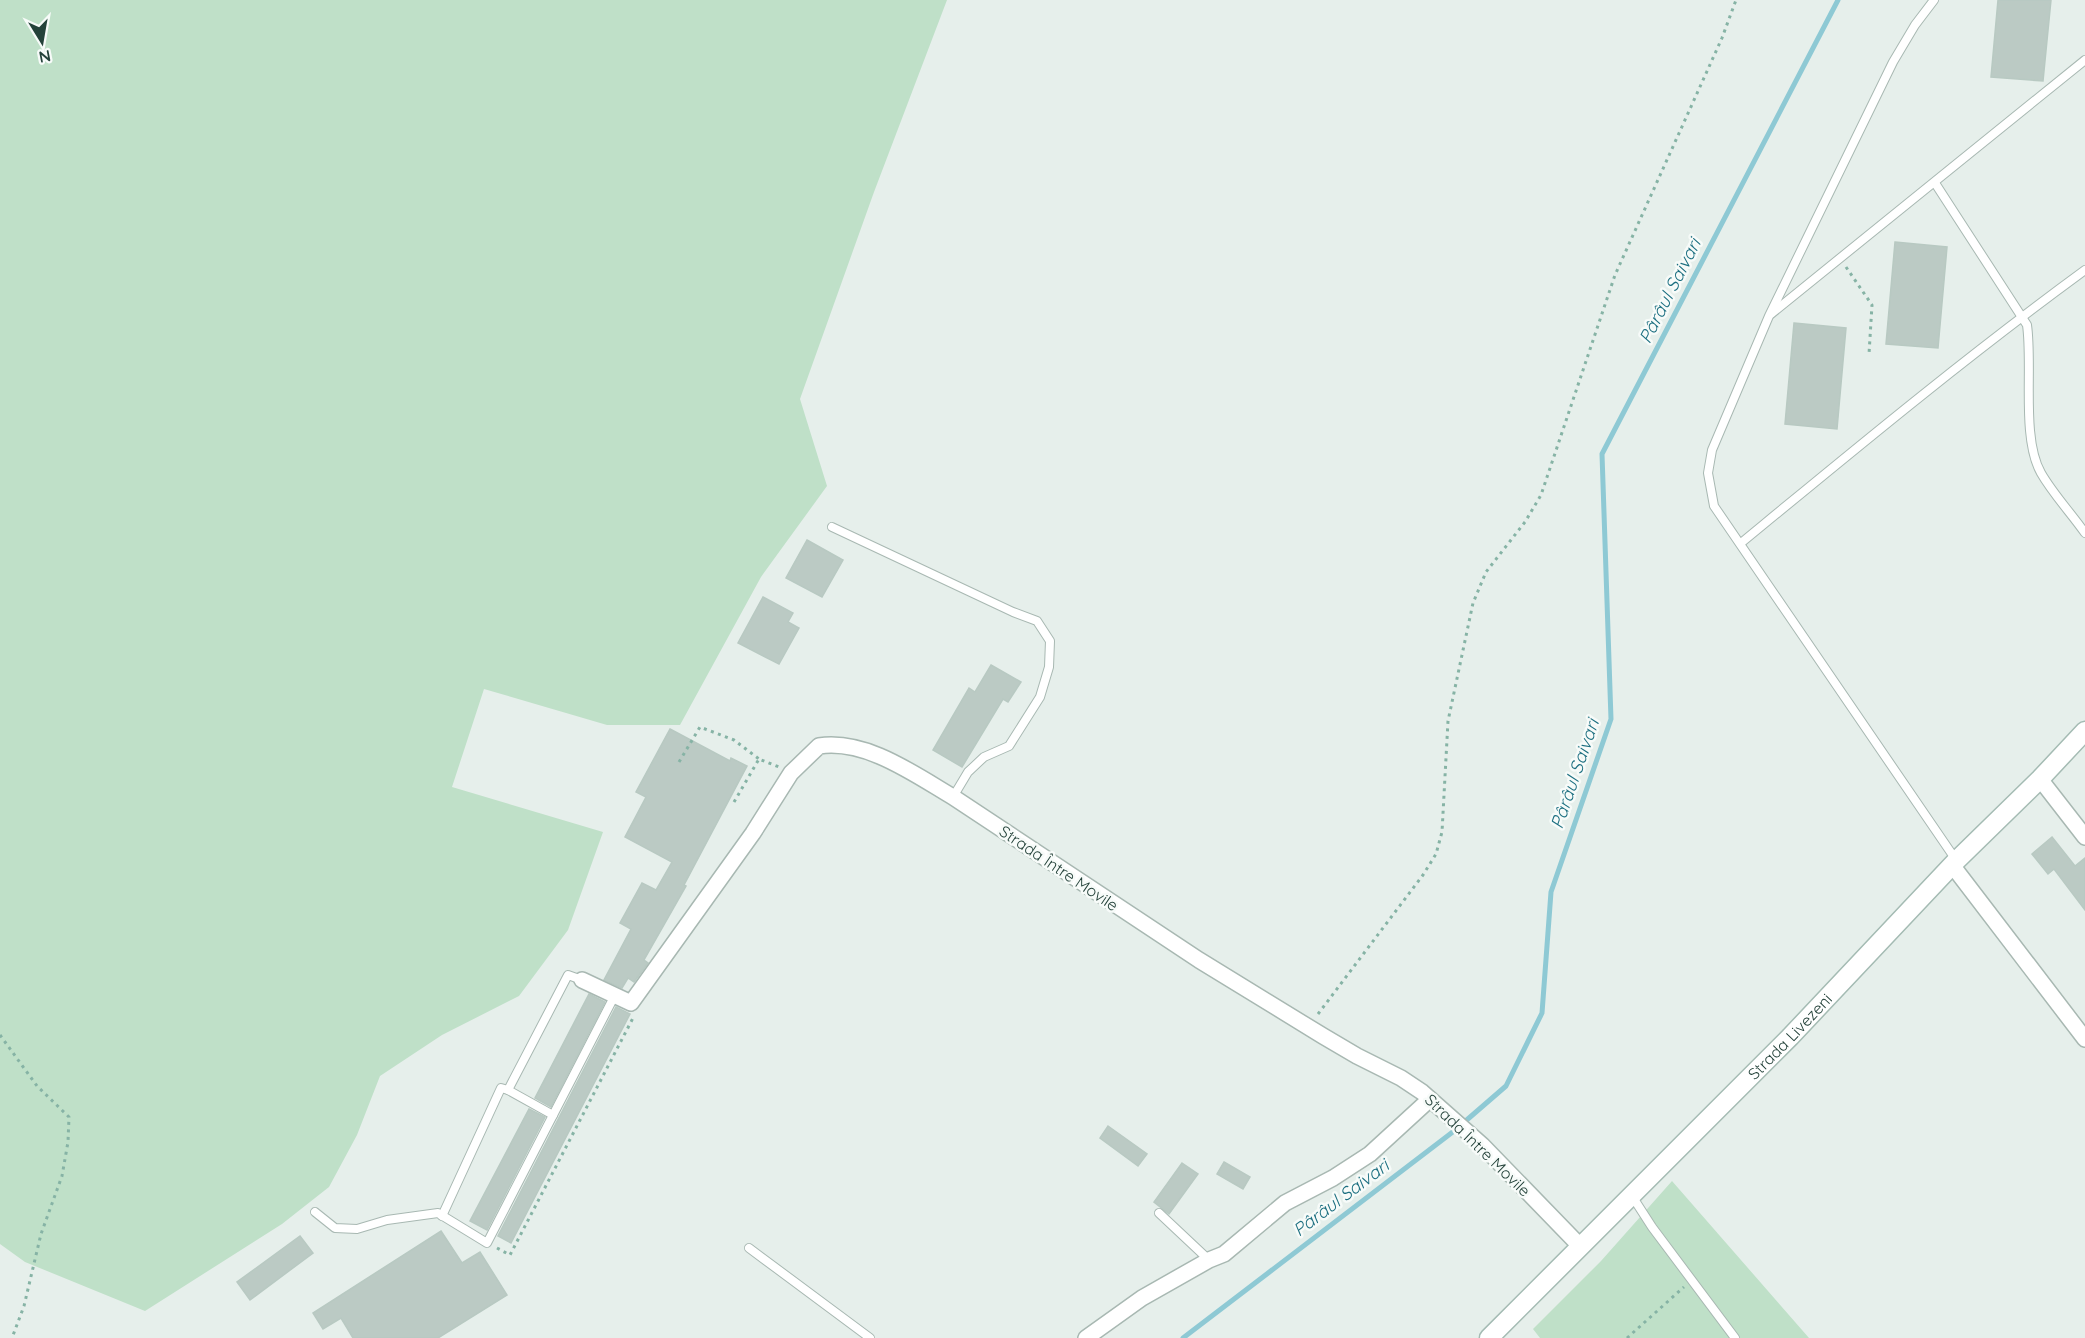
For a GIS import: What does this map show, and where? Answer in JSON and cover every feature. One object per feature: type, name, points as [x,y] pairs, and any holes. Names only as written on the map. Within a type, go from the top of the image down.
[{"type":"main road","name":"Strada Livezeni","points":[[1489,1338],[1790,1037],[1954,863],[2040,779],[2085,731]]},
{"type":"street","name":"Strada Între Movile","points":[[631,1003],[753,833],[791,773],[819,746],[844,745],[878,756],[953,797],[1199,960],[1307,1027],[1401,1078],[1447,1113],[1482,1145],[1580,1246]]},
{"type":"street","points":[[2040,779],[2085,837]]},
{"type":"street","points":[[1954,863],[2085,1039]]},
{"type":"street","points":[[582,980],[631,1003]]},
{"type":"street","points":[[1086,1338],[1142,1298],[1209,1260],[1224,1254],[1285,1203],[1333,1178],[1370,1154],[1430,1099]]},
{"type":"lane","points":[[1934,0],[1915,25],[1893,62],[1769,316],[1712,450],[1708,473],[1714,506],[1954,863]]},
{"type":"lane","points":[[1769,316],[2085,60]]},
{"type":"lane","points":[[1935,183],[2027,325],[2030,348],[2030,434],[2034,456],[2040,473],[2085,533]]},
{"type":"lane","points":[[1741,543],[1907,406],[2085,270]]},
{"type":"lane","points":[[832,527],[1013,612],[1037,621],[1050,641],[1049,667],[1040,697],[1009,746],[984,757],[968,772],[953,797]]},
{"type":"lane","points":[[508,1090],[568,975],[582,980]]},
{"type":"lane","points":[[315,1212],[335,1228],[357,1229],[387,1220],[438,1213],[487,1243],[615,995]]},
{"type":"lane","points":[[442,1216],[501,1088],[553,1115]]},
{"type":"lane","points":[[1631,1194],[1652,1227],[1735,1338]]},
{"type":"lane","points":[[1159,1213],[1209,1260]]},
{"type":"lane","points":[[749,1248],[870,1338]]},
{"type":"path","points":[[1307,1027],[1436,854],[1442,832],[1448,720],[1473,603],[1486,572],[1525,522],[1541,495],[1615,275],[1722,38],[1736,0]]},
{"type":"path","points":[[1840,258],[1872,305],[1869,354]]},
{"type":"path","points":[[680,762],[700,728],[734,740],[759,759],[791,773]]},
{"type":"path","points":[[734,802],[759,759]]},
{"type":"path","points":[[487,1243],[510,1255],[636,1013],[631,1003]]},
{"type":"path","points":[[0,1035],[37,1086],[69,1117],[68,1142],[62,1176],[41,1234],[24,1306],[12,1338]]},
{"type":"path","points":[[1627,1338],[1692,1280]]},
{"type":"green space","points":[[0,0],[947,0],[874,192],[800,399],[827,486],[761,577],[680,725],[607,725],[484,689],[452,787],[603,832],[568,930],[519,996],[442,1035],[380,1076],[357,1135],[329,1187],[282,1224],[145,1311],[25,1262],[0,1244]]},
{"type":"green space","points":[[1672,1181],[1809,1338],[1540,1338],[1533,1329],[1601,1261]]},
{"type":"building","points":[[1998,0],[2051,0],[2043,81],[1991,77]]},
{"type":"building","points":[[1895,242],[1947,247],[1938,348],[1886,344]]},
{"type":"building","points":[[1794,323],[1846,328],[1837,429],[1785,424]]},
{"type":"building","points":[[807,540],[843,560],[822,597],[786,578]]},
{"type":"building","points":[[763,597],[793,613],[788,622],[799,628],[779,664],[738,643]]},
{"type":"building","points":[[991,665],[1021,682],[1008,702],[1003,699],[962,767],[933,750],[969,688],[975,692]]},
{"type":"building","points":[[670,729],[730,761],[731,758],[747,766],[684,885],[686,886],[644,960],[648,963],[634,982],[628,978],[622,988],[604,980],[631,929],[620,923],[642,883],[656,890],[672,862],[625,837],[646,797],[636,792]]},
{"type":"building","points":[[2052,837],[2075,866],[2085,858],[2085,910],[2054,869],[2048,874],[2032,854]]},
{"type":"building","points":[[589,994],[605,1002],[551,1107],[535,1098]]},
{"type":"building","points":[[616,1007],[630,1014],[511,1243],[498,1236]]},
{"type":"building","points":[[529,1109],[545,1117],[487,1230],[470,1221]]},
{"type":"building","points":[[1108,1126],[1147,1154],[1138,1166],[1100,1138]]},
{"type":"building","points":[[1224,1162],[1250,1177],[1243,1189],[1217,1174]]},
{"type":"building","points":[[1182,1163],[1198,1174],[1169,1214],[1154,1202]]},
{"type":"building","points":[[441,1231],[462,1263],[480,1252],[507,1295],[438,1338],[353,1338],[341,1318],[323,1329],[313,1313]]},
{"type":"building","points":[[300,1236],[313,1253],[250,1300],[237,1282]]},
{"type":"waterway","name":"Pârâul Saivari","points":[[1183,1338],[1454,1131],[1506,1086],[1542,1013],[1551,892],[1611,719],[1602,454],[1838,0]]}]
